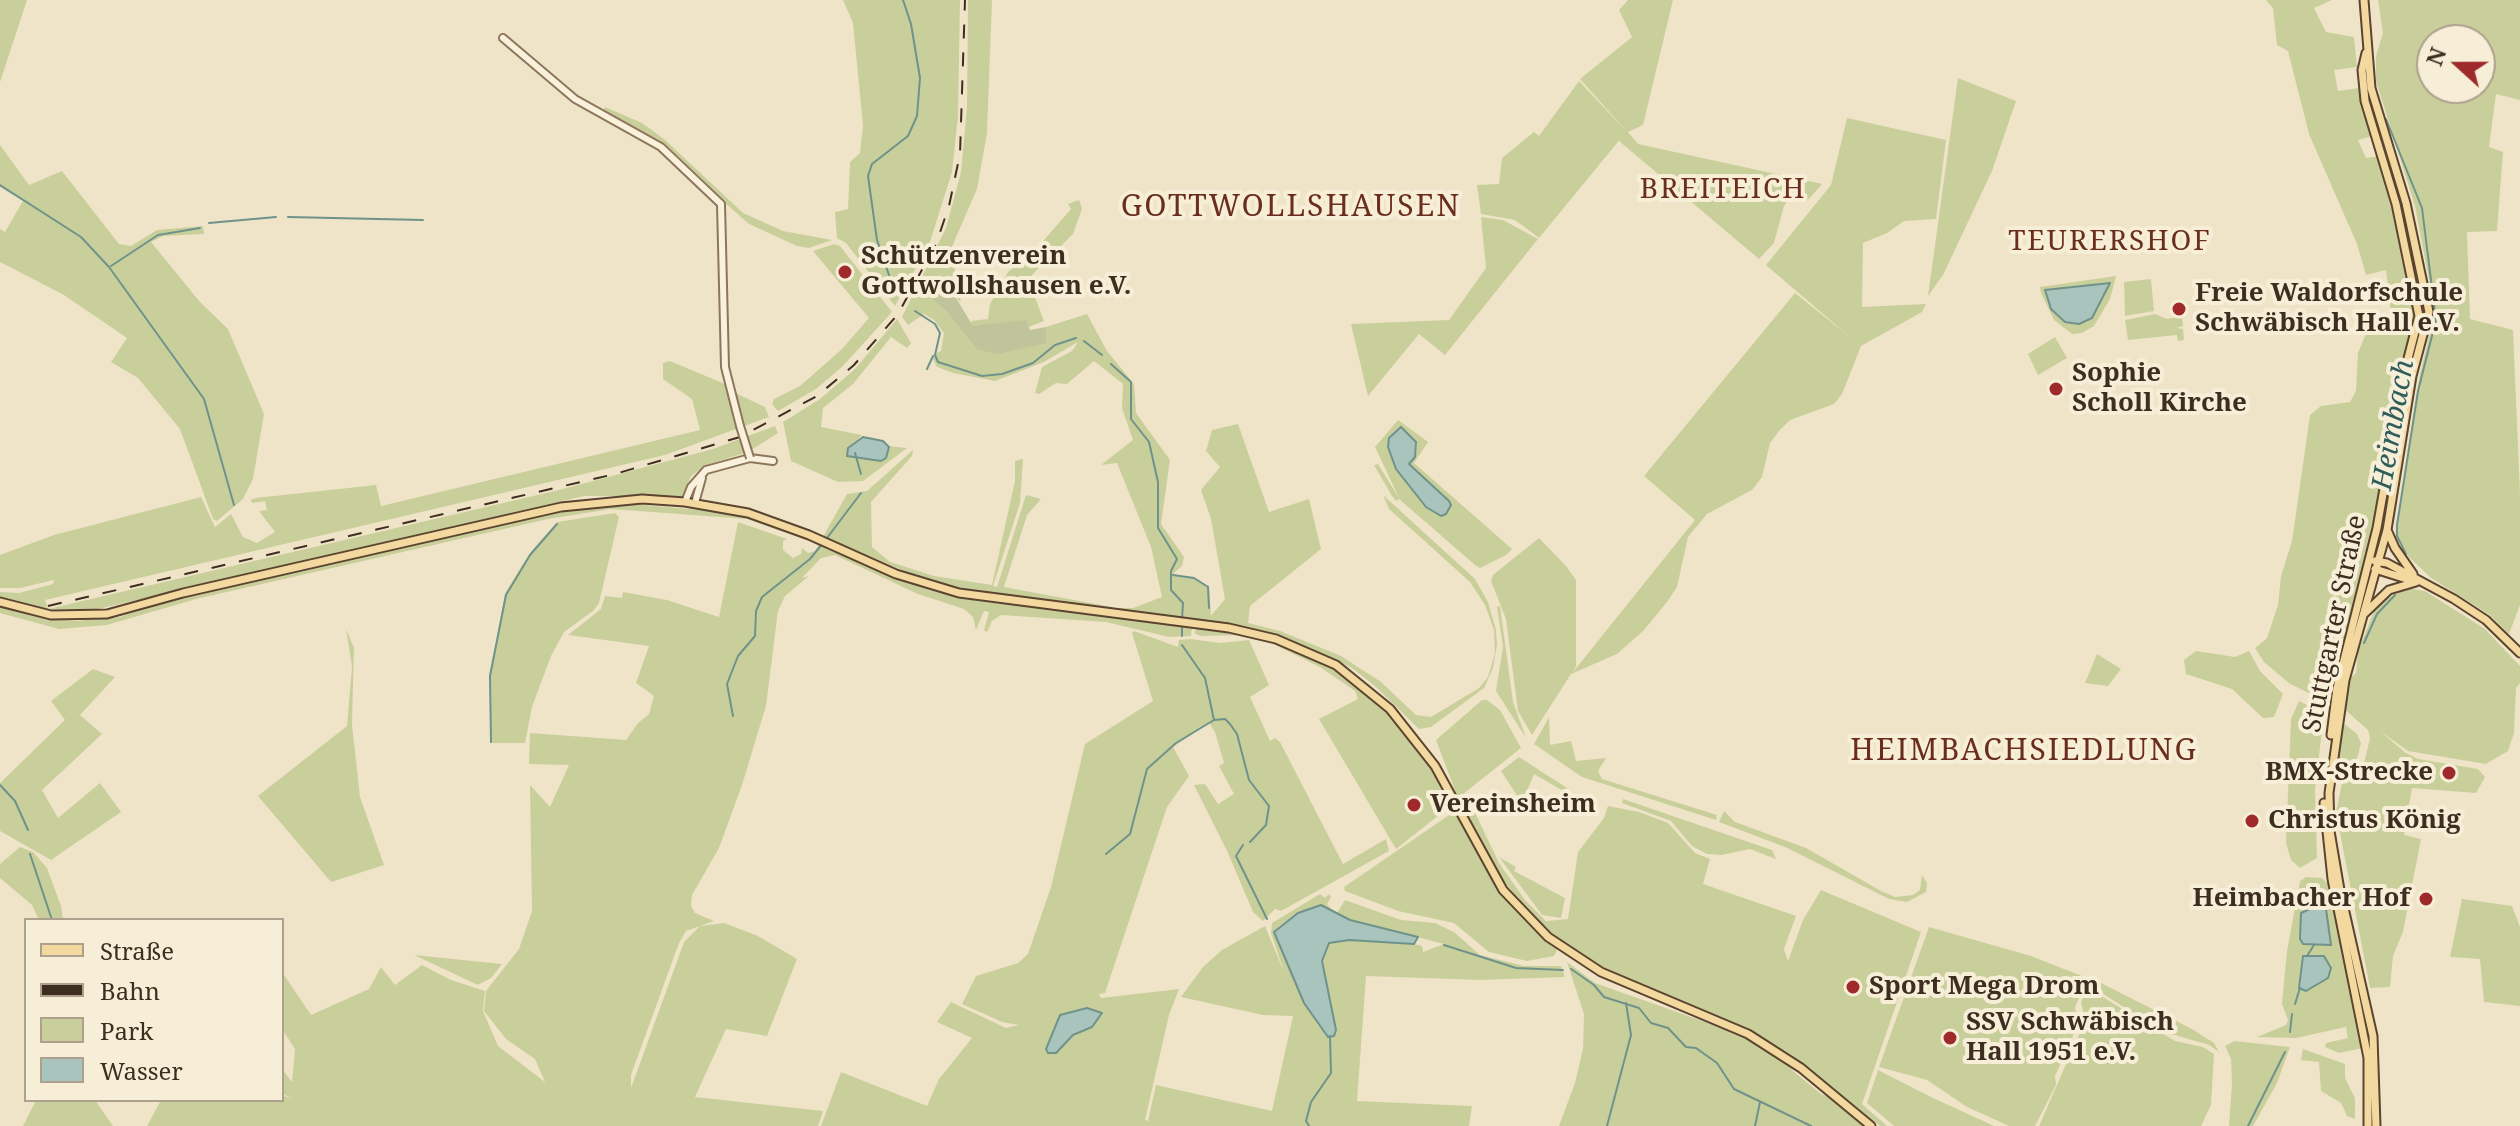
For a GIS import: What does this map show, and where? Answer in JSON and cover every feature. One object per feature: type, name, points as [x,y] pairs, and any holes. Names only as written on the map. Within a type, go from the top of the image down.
[{"type":"main road","points":[[2364,0],[2369,43]]},
{"type":"main road","name":"Stuttgarter Straße","points":[[2369,43],[2371,88],[2406,203],[2429,312],[2412,376],[2387,530],[2338,715],[2329,806],[2340,890],[2373,1036],[2376,1126]]},
{"type":"main road","name":"Stuttgarter Straße","points":[[2368,1126],[2369,1073],[2365,1037],[2332,879],[2324,814],[2337,688],[2369,563],[2405,370],[2419,316],[2396,204],[2365,101],[2362,70],[2369,43]]},
{"type":"main road","points":[[0,602],[51,615],[107,614],[183,593],[561,507],[624,499],[695,503],[748,513],[809,535],[896,574],[959,593],[1254,633],[1298,647],[1336,665],[1365,685],[1390,709],[1427,756],[1494,876],[1536,927],[1601,972],[1705,1014],[1764,1043],[1836,1094],[1871,1126]]},
{"type":"main road","points":[[2387,530],[2395,548],[2417,580]]},
{"type":"main road","points":[[2369,563],[2426,584],[2486,620],[2520,653]]},
{"type":"main road","points":[[2362,617],[2380,597],[2417,580]]},
{"type":"street","points":[[503,38],[575,99],[661,147],[721,204],[725,367],[750,458]]},
{"type":"street","points":[[685,502],[697,479],[713,467],[750,458],[773,461]]},
{"type":"street","points":[[695,503],[700,481],[713,467]]},
{"type":"green space","points":[[0,0],[27,0],[0,82]]},
{"type":"green space","points":[[843,0],[960,0],[958,116],[952,172],[930,242],[895,306],[846,243],[837,238],[835,212],[848,209],[850,162],[860,153],[863,126],[853,23]]},
{"type":"green space","points":[[968,0],[992,0],[987,133],[977,189],[951,249],[961,303],[953,293],[923,291],[947,312],[976,349],[1046,343],[1046,327],[1087,314],[1107,351],[1134,384],[1136,413],[1170,460],[1161,524],[1184,557],[1182,566],[1173,574],[1194,578],[1209,586],[1211,616],[1225,599],[1211,519],[1201,490],[1220,467],[1206,451],[1212,430],[1238,424],[1269,512],[1309,499],[1321,549],[1250,606],[1248,623],[1280,631],[1341,656],[1381,682],[1416,715],[1431,717],[1479,688],[1488,677],[1495,653],[1494,630],[1485,605],[1470,582],[1389,509],[1383,495],[1475,579],[1488,602],[1496,630],[1497,645],[1493,668],[1484,688],[1431,727],[1419,729],[1352,668],[1280,635],[1193,619],[1191,636],[1169,637],[1106,622],[1001,615],[992,621],[987,632],[984,630],[989,612],[984,611],[976,630],[973,617],[964,609],[918,594],[835,555],[821,558],[802,578],[809,576],[785,596],[778,611],[766,706],[719,848],[692,895],[691,906],[695,913],[714,921],[700,926],[724,923],[758,936],[797,959],[767,1036],[726,1029],[695,1097],[823,1111],[818,1126],[147,1126],[160,1102],[284,1102],[284,1096],[292,1099],[284,1094],[284,1072],[292,1082],[295,1049],[284,1032],[284,975],[311,1015],[369,989],[381,967],[395,985],[422,965],[451,980],[485,991],[483,1011],[498,1046],[545,1082],[535,1059],[506,1039],[484,1011],[486,991],[519,949],[532,911],[530,785],[550,807],[569,765],[529,764],[530,733],[626,740],[649,714],[654,696],[636,683],[649,646],[568,635],[601,609],[605,596],[622,598],[623,592],[667,600],[719,617],[738,522],[787,539],[783,541],[783,550],[793,558],[801,554],[802,548],[808,553],[815,551],[847,494],[867,491],[913,450],[912,456],[871,502],[872,547],[890,562],[934,576],[992,585],[1015,481],[1015,461],[1023,459],[1020,503],[993,586],[997,587],[1026,495],[1041,499],[1027,515],[1004,587],[1117,608],[1133,608],[1162,597],[1151,547],[1117,463],[1101,465],[1133,440],[1122,408],[1123,384],[1094,361],[1067,384],[1056,383],[1039,394],[1035,393],[1042,367],[1072,351],[1078,342],[1044,362],[995,381],[953,373],[937,367],[933,359],[934,354],[941,351],[944,333],[934,320],[924,314],[908,325],[902,317],[946,228],[961,172],[967,107]],"holes":[[[830,540],[931,582],[1097,614],[977,601],[930,590],[826,549]],[[700,926],[684,942],[631,1088],[631,1075],[679,943],[686,931]]]},
{"type":"green space","points":[[1628,0],[1673,0],[1643,125],[1628,132],[1638,144],[1822,184],[1807,201],[1791,196],[1784,206],[1774,243],[1759,259],[1619,141],[1622,137],[1539,238],[1515,220],[1481,214],[1477,185],[1499,184],[1502,158],[1534,132],[1539,136],[1579,81],[1628,133],[1580,79],[1632,37],[1619,10]]},
{"type":"green space","points":[[2266,0],[2332,0],[2314,8],[2326,32],[2354,37],[2357,67],[2334,70],[2338,91],[2359,88],[2372,136],[2358,140],[2366,158],[2379,156],[2394,207],[2415,308],[2415,323],[2396,389],[2381,495],[2332,704],[2290,684],[2264,662],[2255,648],[2267,638],[2278,605],[2281,576],[2292,541],[2310,415],[2321,406],[2350,402],[2356,391],[2358,353],[2364,338],[2376,319],[2391,313],[2386,270],[2366,275],[2357,244],[2309,134],[2288,51],[2277,45],[2273,8]]},
{"type":"green space","points":[[2378,0],[2520,0],[2520,100],[2496,94],[2496,24],[2416,24],[2416,104],[2495,104],[2489,147],[2503,152],[2497,231],[2467,232],[2470,319],[2513,330],[2520,494],[2520,605],[2509,634],[2490,615],[2431,578],[2408,556],[2396,532],[2420,374],[2435,312],[2415,206],[2376,81],[2376,56],[2383,33]]},
{"type":"green space","points":[[1958,78],[2016,101],[1992,171],[1943,275],[1928,296]]},
{"type":"green space","points":[[605,107],[642,123],[664,139],[743,213],[783,231],[832,240],[809,248],[797,246],[749,224],[657,143],[602,112]]},
{"type":"green space","points":[[1847,118],[1946,140],[1936,219],[1904,221],[1887,233],[1863,243],[1862,307],[1926,304],[1922,312],[1861,346],[1842,394],[1834,404],[1790,420],[1779,431],[1770,443],[1762,477],[1752,490],[1707,514],[1688,537],[1677,587],[1667,602],[1644,630],[1617,654],[1571,674],[1532,735],[1518,711],[1506,619],[1491,581],[1493,575],[1539,538],[1566,566],[1576,580],[1576,666],[1573,672],[1695,520],[1644,476],[1795,293],[1850,337],[1766,265],[1831,185]]},
{"type":"green space","points":[[0,145],[29,185],[62,171],[119,244],[131,246],[157,230],[203,226],[204,234],[163,236],[151,242],[200,302],[228,329],[264,414],[253,479],[243,499],[217,521],[213,519],[180,429],[138,378],[111,362],[127,338],[64,295],[0,262],[0,229],[5,232],[23,201],[0,187]]},
{"type":"green space","points":[[1079,200],[1082,209],[1073,234],[1028,279],[1044,321],[1029,327],[1026,321],[973,327],[971,321],[988,319],[990,304],[1008,272],[1038,247],[1071,209],[1068,204]]},
{"type":"green space","points":[[1481,217],[1503,220],[1538,239],[1445,355],[1419,334],[1368,396],[1351,324],[1449,320],[1486,268]]},
{"type":"green space","points":[[834,244],[840,246],[892,312],[842,367],[816,389],[778,411],[772,404],[774,399],[800,386],[842,349],[869,318],[813,251]]},
{"type":"green space","points":[[929,276],[953,293],[973,326],[1026,320],[1030,330],[1046,327],[1046,343],[998,354],[976,349],[947,312],[923,291]]},
{"type":"green space","points":[[2116,276],[2110,299],[2094,326],[2082,333],[2072,334],[2054,320],[2040,287]],"holes":[[[2109,283],[2065,322],[2052,309],[2045,291]]]},
{"type":"green space","points":[[2151,279],[2154,311],[2125,316],[2124,282]]},
{"type":"green space","points":[[2155,314],[2167,319],[2182,316],[2183,326],[2176,328],[2183,329],[2184,340],[2178,341],[2177,335],[2128,340],[2125,320]]},
{"type":"green space","points":[[897,319],[911,343],[907,348],[891,337],[853,384],[823,408],[821,427],[862,435],[848,448],[849,456],[886,458],[889,446],[907,448],[863,481],[838,482],[791,461],[783,422],[820,399],[855,369]]},
{"type":"green space","points":[[2055,337],[2067,358],[2038,375],[2028,354]]},
{"type":"green space","points":[[670,361],[725,384],[729,390],[765,407],[769,417],[665,455],[45,600],[48,609],[559,490],[713,449],[775,426],[778,433],[748,452],[706,465],[691,476],[682,496],[584,496],[94,610],[47,609],[0,598],[0,592],[19,593],[53,584],[54,580],[20,588],[0,588],[0,555],[54,535],[201,497],[215,527],[231,514],[243,537],[257,543],[275,532],[259,511],[267,510],[265,501],[253,503],[250,500],[256,498],[376,485],[381,506],[700,430],[692,399],[663,379],[663,363]]},
{"type":"green space","points":[[1398,420],[1428,442],[1414,463],[1512,549],[1506,555],[1480,568],[1392,496],[1374,465],[1378,464],[1399,498],[1375,447]]},
{"type":"green space","points":[[620,503],[736,513],[813,542],[747,519],[611,509],[548,519],[196,599],[107,625],[59,629],[0,613],[0,607],[36,617],[76,621],[120,617],[166,601],[348,557],[560,509]]},
{"type":"green space","points":[[615,513],[619,517],[599,603],[564,632],[551,656],[532,707],[525,743],[490,743],[490,676],[505,593],[530,553],[557,522]]},
{"type":"green space","points":[[2408,588],[2425,591],[2485,629],[2520,666],[2520,683],[2516,688],[2514,733],[2508,751],[2486,764],[2408,751],[2380,731],[2418,759],[2478,769],[2485,777],[2476,793],[2412,788],[2404,835],[2421,839],[2403,932],[2393,956],[2390,987],[2370,988],[2336,812],[2342,783],[2363,768],[2370,738],[2368,730],[2343,708],[2347,681],[2356,673],[2358,652],[2372,616],[2380,602]]},
{"type":"green space","points":[[1500,606],[1513,702],[1526,738],[1496,691],[1503,647],[1497,607]]},
{"type":"green space","points":[[1196,627],[1240,633],[1272,641],[1332,665],[1384,707],[1426,759],[1453,804],[1396,849],[1319,719],[1358,699],[1355,691],[1320,667],[1263,639],[1242,635],[1201,636],[1195,634]]},
{"type":"green space","points":[[346,629],[354,648],[352,725],[360,797],[384,865],[331,882],[258,796],[347,726],[352,666]]},
{"type":"green space","points":[[1134,631],[1178,647],[1179,640],[1220,643],[1249,640],[1269,685],[1250,697],[1270,741],[1275,738],[1280,742],[1343,864],[1386,839],[1389,851],[1281,911],[1275,909],[1263,921],[1253,912],[1194,785],[1205,784],[1218,804],[1234,794],[1219,766],[1224,763],[1215,732],[1209,723],[1173,747],[1189,776],[1167,807],[1105,993],[1099,994],[1101,998],[1179,989],[1169,1015],[1145,1120],[1148,1121],[1156,1085],[1272,1111],[1293,1016],[1263,1015],[1181,997],[1203,967],[1222,950],[1265,926],[1284,972],[1271,933],[1272,923],[1320,894],[1325,898],[1329,894],[1331,897],[1327,904],[1333,911],[1321,905],[1298,913],[1277,928],[1336,1030],[1322,961],[1329,943],[1337,940],[1414,944],[1422,946],[1423,952],[1444,944],[1344,918],[1337,913],[1345,900],[1401,920],[1435,923],[1454,932],[1480,955],[1524,966],[1561,966],[1565,977],[1480,980],[1366,976],[1357,1101],[1472,1106],[1469,1126],[821,1126],[841,1072],[927,1106],[939,1079],[972,1038],[937,1022],[951,1002],[1006,1028],[1019,1025],[1002,1022],[962,1004],[976,976],[1018,963],[1028,954],[1051,887],[1085,744],[1153,701],[1132,633]],"holes":[[[1087,1007],[1102,1013],[1092,1028],[1073,1036],[1056,1053],[1048,1053],[1045,1049],[1059,1015]]]},
{"type":"green space","points":[[2196,651],[2235,657],[2249,651],[2260,671],[2283,694],[2274,717],[2263,718],[2232,689],[2186,674],[2184,660]]},
{"type":"green space","points":[[2097,654],[2121,669],[2108,686],[2085,683]]},
{"type":"green space","points":[[93,669],[115,677],[80,715],[102,734],[42,790],[58,818],[100,783],[121,812],[51,860],[0,831],[0,783],[65,720],[51,701]]},
{"type":"green space","points":[[1482,700],[1487,700],[1500,710],[1521,748],[1458,798],[1436,740]]},
{"type":"green space","points":[[2299,701],[2324,713],[2315,790],[2317,858],[2300,868],[2291,860],[2286,843],[2291,719]]},
{"type":"green space","points":[[1549,717],[1550,745],[1571,741],[1576,761],[1606,758],[1598,771],[1602,779],[1717,815],[1716,820],[1582,777],[1534,744]]},
{"type":"green space","points":[[2342,722],[2357,734],[2361,743],[2356,763],[2344,772],[2339,771],[2337,762]]},
{"type":"green space","points":[[1519,757],[1567,788],[1565,792],[1534,774],[1522,803],[1501,771]]},
{"type":"green space","points":[[1468,798],[1499,863],[1525,900],[1546,921],[1568,919],[1578,852],[1604,818],[1608,806],[1639,812],[1668,823],[1695,853],[1710,859],[1703,884],[1796,916],[1784,949],[1788,961],[1803,920],[1821,890],[1921,932],[1862,1104],[1887,1126],[1880,1126],[1790,1054],[1758,1035],[1594,963],[1563,943],[1531,915],[1497,873],[1461,804]]},
{"type":"green space","points":[[1623,799],[1772,850],[1776,859],[1750,849],[1721,855],[1707,854],[1692,846],[1671,821],[1622,803]]},
{"type":"green space","points":[[1455,811],[1489,875],[1521,915],[1558,948],[1554,956],[1527,961],[1489,952],[1454,923],[1398,911],[1345,891],[1344,887]]},
{"type":"green space","points":[[1724,811],[1735,822],[1806,848],[1895,897],[1913,895],[1920,890],[1922,875],[1927,883],[1926,892],[1907,902],[1889,899],[1785,847],[1719,822]]},
{"type":"green space","points":[[20,847],[33,852],[47,868],[63,918],[38,918],[32,905],[0,878],[0,864]]},
{"type":"green space","points":[[1499,857],[1516,867],[1514,871],[1565,898],[1561,918],[1542,915]]},
{"type":"green space","points":[[2306,877],[2322,878],[2330,886],[2363,1048],[2339,1053],[2325,1047],[2326,1043],[2348,1038],[2346,1027],[2296,1038],[2257,1037],[2286,1025],[2288,1020],[2282,1004],[2287,951],[2300,881]]},
{"type":"green space","points":[[2462,899],[2512,906],[2520,927],[2520,1006],[2484,1002],[2480,959],[2450,957]]},
{"type":"green space","name":"SSV Schwäbisch Hall 1951 e.V.","points":[[1929,927],[2031,956],[2087,978],[2075,1008],[2079,1022],[2055,1076],[2056,1085],[2035,1126],[2009,1126],[1967,1107],[1927,1080],[1879,1067]]},
{"type":"green space","points":[[414,955],[502,964],[491,978],[478,985]]},
{"type":"green space","points":[[1567,962],[1595,983],[1753,1039],[1780,1056],[1821,1094],[1837,1100],[1866,1126],[1559,1126],[1575,1083],[1583,1049],[1584,1014]]},
{"type":"green space","points":[[2093,979],[2192,1029],[2214,1043],[2219,1052],[2209,1045],[2161,1031],[2091,986]]},
{"type":"green space","points":[[2088,988],[2175,1041],[2203,1047],[2214,1054],[2211,1105],[2201,1126],[2039,1126],[2085,1021],[2081,1002]]},
{"type":"green space","points":[[2234,1041],[2290,1047],[2277,1083],[2253,1126],[2229,1126],[2231,1059],[2225,1046]]},
{"type":"green space","points":[[2303,1049],[2345,1064],[2345,1078],[2355,1098],[2355,1119],[2347,1116],[2341,1103],[2321,1091],[2319,1062],[2301,1060]]},
{"type":"green space","points":[[1878,1070],[1994,1126],[1894,1126],[1867,1103]]},
{"type":"green space","points":[[35,1102],[96,1102],[113,1126],[23,1126]]},
{"type":"water","points":[[2110,283],[2092,318],[2079,324],[2065,322],[2051,309],[2045,290]]},
{"type":"water","points":[[1401,427],[1416,442],[1415,457],[1409,464],[1449,501],[1451,505],[1446,514],[1441,516],[1426,507],[1396,469],[1388,447],[1389,438]]},
{"type":"water","points":[[863,437],[883,441],[889,447],[886,458],[881,461],[847,456],[848,448]]},
{"type":"water","points":[[1321,905],[1350,920],[1418,937],[1414,944],[1349,940],[1329,943],[1322,961],[1336,1030],[1334,1036],[1328,1037],[1304,1003],[1274,932],[1298,913]]},
{"type":"water","points":[[2312,908],[2326,909],[2331,945],[2303,944],[2300,939],[2301,913]]},
{"type":"water","points":[[2303,956],[2324,956],[2331,968],[2328,978],[2306,991],[2299,988]]},
{"type":"water","points":[[1087,1008],[1102,1013],[1092,1027],[1073,1035],[1056,1053],[1048,1053],[1046,1049],[1060,1015]]},
{"type":"waterway","points":[[893,287],[877,240],[868,176],[872,164],[908,136],[917,116],[920,78],[911,24],[903,0]]},
{"type":"waterway","name":"Heimbach","points":[[2386,119],[2422,208],[2436,320],[2418,391],[2397,525],[2397,536],[2406,554]]},
{"type":"waterway","points":[[0,185],[81,237],[109,267],[204,399],[234,505]]},
{"type":"waterway","points":[[209,223],[276,217]]},
{"type":"waterway","points":[[288,217],[423,220]]},
{"type":"waterway","points":[[111,266],[158,235],[200,228]]},
{"type":"waterway","points":[[915,311],[935,324],[940,333],[935,355],[938,362],[982,376],[1002,374],[1033,363],[1055,345],[1076,338]]},
{"type":"waterway","points":[[1084,341],[1102,355]]},
{"type":"waterway","points":[[927,369],[933,356]]},
{"type":"waterway","points":[[1111,364],[1131,382],[1131,419],[1149,442],[1158,482],[1158,528],[1177,559],[1171,571],[1171,590],[1183,603],[1182,619]]},
{"type":"waterway","points":[[855,453],[861,474]]},
{"type":"waterway","points":[[827,538],[861,493]]},
{"type":"waterway","points":[[491,742],[490,676],[506,595],[530,555],[557,524]]},
{"type":"waterway","points":[[733,716],[727,684],[738,656],[755,636],[756,611],[762,597],[810,559],[823,543]]},
{"type":"waterway","points":[[1173,575],[1194,578],[1208,587],[1209,608]]},
{"type":"waterway","name":"Heimbach","points":[[2364,643],[2377,614],[2395,595]]},
{"type":"waterway","points":[[1182,625],[1182,636]]},
{"type":"waterway","points":[[1182,645],[1205,678],[1214,720],[1225,719],[1237,734],[1249,780],[1269,806],[1266,825],[1250,842]]},
{"type":"waterway","points":[[1106,854],[1130,834],[1147,769],[1176,743],[1214,720]]},
{"type":"waterway","points":[[0,785],[15,801],[28,830]]},
{"type":"waterway","points":[[1243,845],[1236,856],[1267,919]]},
{"type":"waterway","points":[[30,854],[51,918]]},
{"type":"waterway","points":[[1444,945],[1516,968],[1563,970]]},
{"type":"waterway","name":"Heimbach","points":[[2307,956],[2314,945]]},
{"type":"waterway","points":[[1571,969],[1594,985],[1604,997],[1639,1008],[1651,1023],[1668,1028],[1686,1047],[1696,1048],[1717,1063],[1734,1089],[1811,1126]]},
{"type":"waterway","name":"Heimbach","points":[[2295,1004],[2300,988]]},
{"type":"waterway","points":[[1607,1126],[1631,1035],[1626,1003]]},
{"type":"waterway","name":"Heimbach","points":[[2290,1032],[2292,1014]]},
{"type":"waterway","points":[[1309,1126],[1306,1121],[1311,1102],[1331,1073],[1330,1036]]},
{"type":"waterway","name":"Heimbach","points":[[2248,1126],[2285,1052]]},
{"type":"waterway","points":[[1755,1126],[1760,1102]]},
{"type":"railway","points":[[48,606],[615,474],[740,437],[817,396],[854,365],[898,314],[936,244],[949,206],[960,154],[965,0]]},
{"type":"place","name":"Schützenverein Gottwollshausen e.V.","points":[[845,272]]},
{"type":"place","name":"Freie Waldorfschule Schwäbisch Hall e.V.","points":[[2179,309]]},
{"type":"place","name":"Sophie Scholl Kirche","points":[[2056,389]]},
{"type":"place","name":"BMX-Strecke","points":[[2449,773]]},
{"type":"place","name":"Vereinsheim","points":[[1414,805]]},
{"type":"place","name":"Christus König","points":[[2252,821]]},
{"type":"place","name":"Heimbacher Hof","points":[[2426,899]]},
{"type":"place","name":"Sport Mega Drom","points":[[1853,987]]},
{"type":"place","name":"SSV Schwäbisch Hall 1951 e.V.","points":[[1950,1038]]},
{"type":"district","name":"BREITEICH","points":[[1723,190]]},
{"type":"district","name":"GOTTWOLLSHAUSEN","points":[[1291,207]]},
{"type":"district","name":"TEURERSHOF","points":[[2110,242]]},
{"type":"district","name":"HEIMBACHSIEDLUNG","points":[[2024,751]]}]
